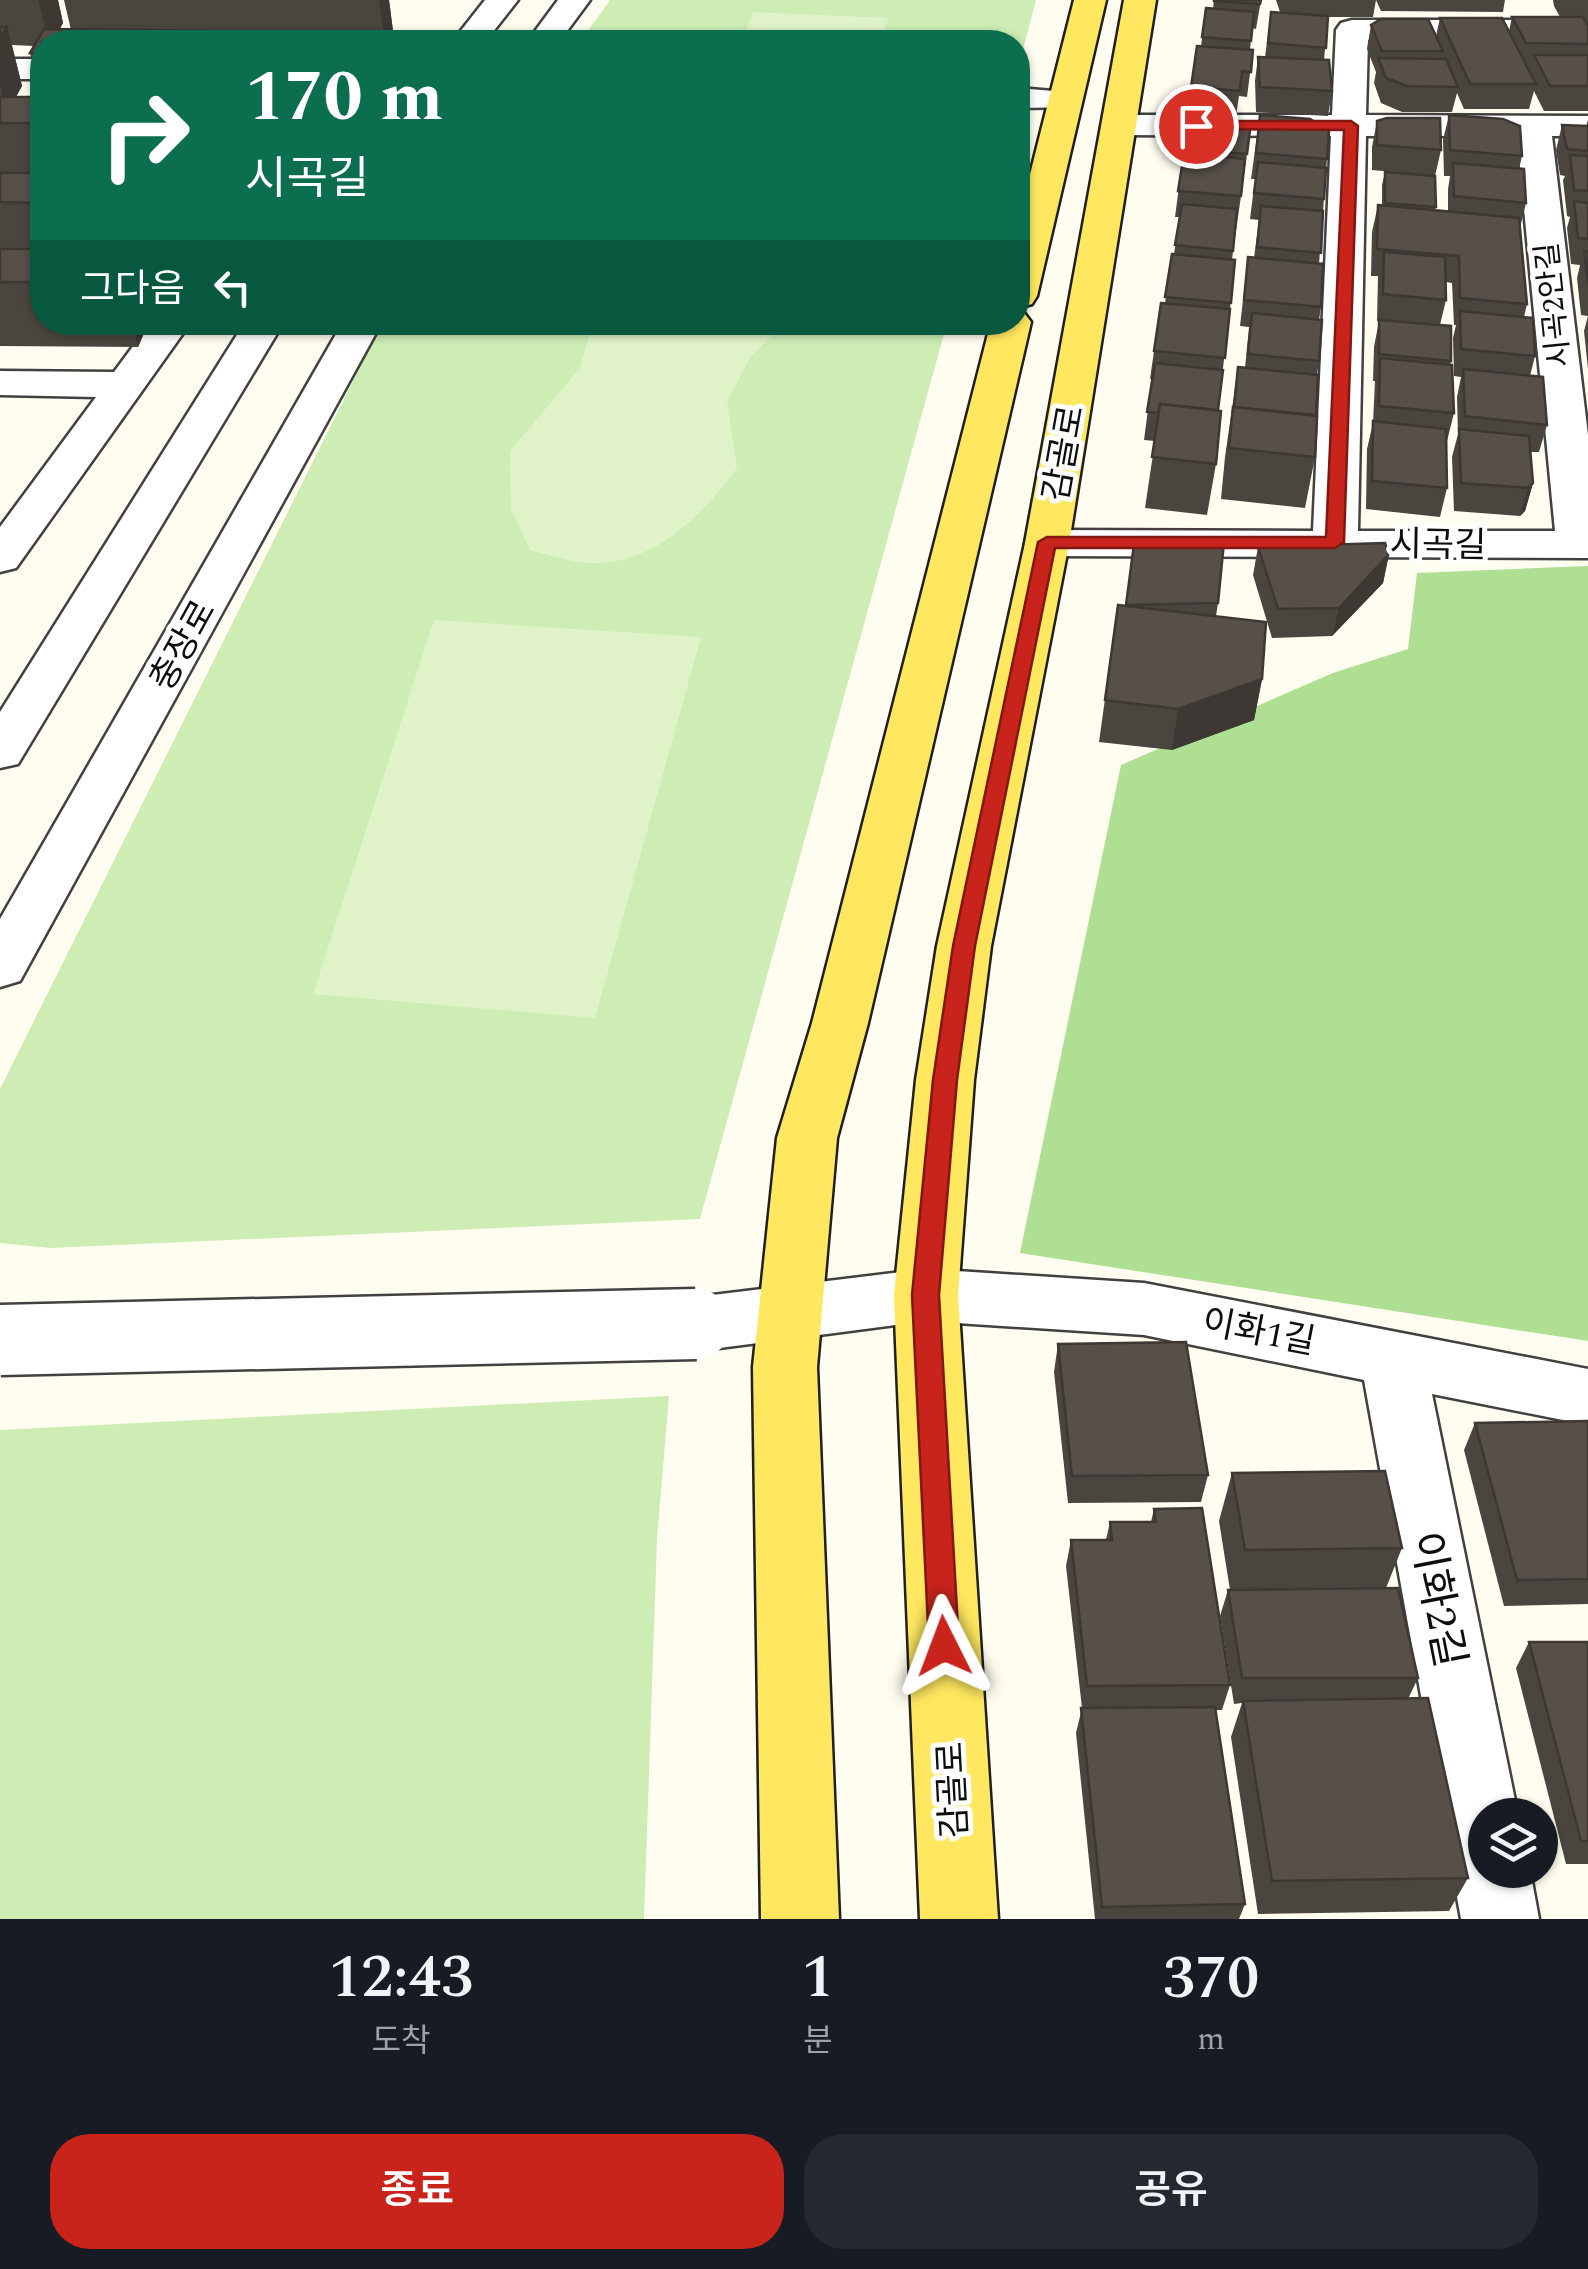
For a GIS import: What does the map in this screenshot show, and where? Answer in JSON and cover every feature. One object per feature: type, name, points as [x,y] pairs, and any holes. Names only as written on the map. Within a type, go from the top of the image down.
[{"type":"main road","points":[[1030,246],[1090,0]]},
{"type":"main road","name":"감골로","points":[[959,1919],[926,1295],[945,1080],[964,946],[1047,542],[1140,0]]},
{"type":"main road","points":[[800,1919],[785,1368],[807,1138],[849,986],[1008,335]]},
{"type":"street","points":[[478,30],[502,0]]},
{"type":"street","points":[[552,30],[574,0]]},
{"type":"street","points":[[1335,542],[1352,30],[1526,15],[1588,30]]},
{"type":"street","points":[[0,68],[30,69]]},
{"type":"street","points":[[1030,98],[1066,100]]},
{"type":"street","points":[[1119,126],[1588,126]]},
{"type":"street","name":"시곡2안길","points":[[1534,126],[1583,545]]},
{"type":"street","points":[[0,558],[163,335]]},
{"type":"street","points":[[0,752],[257,335]]},
{"type":"street","name":"충장로","points":[[0,967],[356,335]]},
{"type":"street","points":[[0,383],[127,385]]},
{"type":"street","points":[[0,496],[45,498]]},
{"type":"street","name":"시곡길","points":[[1047,542],[1583,545]]},
{"type":"street","name":"이화1길","points":[[0,1340],[696,1324],[926,1295],[1144,1310],[1588,1397]]},
{"type":"street","name":"이화2길","points":[[1392,1357],[1477,1798]]},
{"type":"street","points":[[1494,1888],[1500,1919]]},
{"type":"green space","points":[[610,0],[1036,0],[1028,30],[589,30]]},
{"type":"green space","points":[[752,12],[888,18],[886,30],[747,30]]},
{"type":"green space","points":[[376,335],[944,335],[700,1219],[50,1248],[0,1243],[0,1089]]},
{"type":"green space","points":[[589,335],[772,335],[751,356],[727,402],[737,468],[679,531],[622,560],[592,563],[530,550],[511,509],[510,451],[580,368]]},
{"type":"green space","points":[[1588,566],[1588,1341],[1020,1253],[1121,765],[1333,673],[1408,649],[1417,573]]},
{"type":"green space","points":[[434,620],[701,637],[595,1018],[313,994]]},
{"type":"green space","points":[[669,1396],[657,1539],[644,1919],[0,1919],[0,1430]]},
{"type":"building","points":[[1214,0],[1261,0],[1260,4],[1214,1]]},
{"type":"building","points":[[1206,8],[1254,12],[1251,41],[1202,37]]},
{"type":"building","points":[[1271,12],[1328,16],[1326,48],[1268,43]]},
{"type":"building","points":[[1512,17],[1583,17],[1588,26],[1588,44],[1526,43]]},
{"type":"building","points":[[1440,18],[1502,18],[1536,84],[1470,84]]},
{"type":"building","points":[[1381,19],[1428,19],[1443,51],[1382,51],[1371,25]]},
{"type":"building","points":[[1197,46],[1253,50],[1251,72],[1242,71],[1240,91],[1191,87]]},
{"type":"building","points":[[1534,55],[1588,55],[1588,86],[1550,86]]},
{"type":"building","points":[[1258,57],[1329,60],[1332,91],[1260,87]]},
{"type":"building","points":[[1378,58],[1446,59],[1458,87],[1407,86],[1386,78]]},
{"type":"building","points":[[0,97],[30,97],[30,123],[0,123]]},
{"type":"building","points":[[1260,115],[1310,119],[1329,131],[1327,159],[1256,153]]},
{"type":"building","points":[[1449,115],[1503,119],[1520,126],[1522,156],[1450,150]]},
{"type":"building","points":[[1189,118],[1251,123],[1247,154],[1184,149]]},
{"type":"building","points":[[1440,118],[1441,150],[1377,145],[1377,121]]},
{"type":"building","points":[[1562,125],[1588,126],[1588,151],[1567,149]]},
{"type":"building","points":[[1184,153],[1245,159],[1241,196],[1178,191]]},
{"type":"building","points":[[1570,155],[1588,156],[1588,191],[1574,190]]},
{"type":"building","points":[[1258,162],[1326,168],[1324,199],[1254,193]]},
{"type":"building","points":[[1453,163],[1524,169],[1526,203],[1454,196]]},
{"type":"building","points":[[1385,172],[1435,176],[1436,207],[1385,203]]},
{"type":"building","points":[[0,173],[30,173],[30,203],[0,202]]},
{"type":"building","points":[[1574,201],[1588,203],[1588,239],[1578,238]]},
{"type":"building","points":[[1182,204],[1237,209],[1233,251],[1175,245]]},
{"type":"building","points":[[1378,205],[1519,218],[1527,304],[1460,298],[1459,256],[1377,249]]},
{"type":"building","points":[[1261,206],[1323,211],[1321,253],[1257,247]]},
{"type":"building","points":[[0,249],[30,249],[30,282],[0,282]]},
{"type":"building","points":[[1584,251],[1588,252],[1588,284]]},
{"type":"building","points":[[1384,252],[1445,257],[1446,300],[1383,294]]},
{"type":"building","points":[[1172,254],[1235,260],[1231,303],[1165,297]]},
{"type":"building","points":[[1248,257],[1323,264],[1321,307],[1244,300]]},
{"type":"building","points":[[1161,303],[1230,309],[1225,358],[1154,351]]},
{"type":"building","points":[[1460,311],[1533,318],[1535,356],[1461,349]]},
{"type":"building","points":[[1252,313],[1322,320],[1319,361],[1248,354]]},
{"type":"building","points":[[1379,320],[1451,326],[1451,361],[1379,354]]},
{"type":"building","points":[[1380,358],[1452,365],[1454,413],[1379,406]]},
{"type":"building","points":[[1155,363],[1223,370],[1218,410],[1160,404],[1158,413],[1147,412]]},
{"type":"building","points":[[1238,367],[1318,375],[1316,415],[1234,407]]},
{"type":"building","points":[[1463,369],[1543,377],[1547,425],[1465,416]]},
{"type":"building","points":[[1160,404],[1221,411],[1216,464],[1152,457]]},
{"type":"building","points":[[1233,407],[1317,416],[1315,457],[1229,448]]},
{"type":"building","points":[[1373,421],[1446,429],[1447,488],[1372,481]]},
{"type":"building","points":[[1459,429],[1529,436],[1533,483],[1528,488],[1461,483]]},
{"type":"building","points":[[1224,542],[1218,603],[1126,605],[1134,544]]},
{"type":"building","points":[[1385,543],[1389,554],[1339,608],[1278,609],[1258,547]]},
{"type":"building","points":[[1118,605],[1266,622],[1262,679],[1178,709],[1105,700]]},
{"type":"building","points":[[1186,1342],[1208,1475],[1072,1476],[1058,1344]]},
{"type":"building","points":[[1588,1421],[1588,1579],[1517,1580],[1475,1423]]},
{"type":"building","points":[[1385,1471],[1402,1548],[1245,1550],[1232,1473]]},
{"type":"building","points":[[1202,1508],[1230,1685],[1087,1686],[1071,1540],[1112,1540],[1110,1522],[1156,1522],[1154,1509]]},
{"type":"building","points":[[1398,1588],[1418,1678],[1242,1678],[1228,1590]]},
{"type":"building","points":[[1529,1642],[1588,1642],[1588,1841],[1581,1841]]},
{"type":"building","points":[[1428,1698],[1468,1878],[1272,1881],[1243,1701]]},
{"type":"building","points":[[1215,1707],[1245,1904],[1102,1907],[1081,1708]]},
{"type":"route","points":[[944,1646],[926,1295],[945,1080],[964,946],[1047,542],[1335,542],[1351,126],[1196,126]]}]
